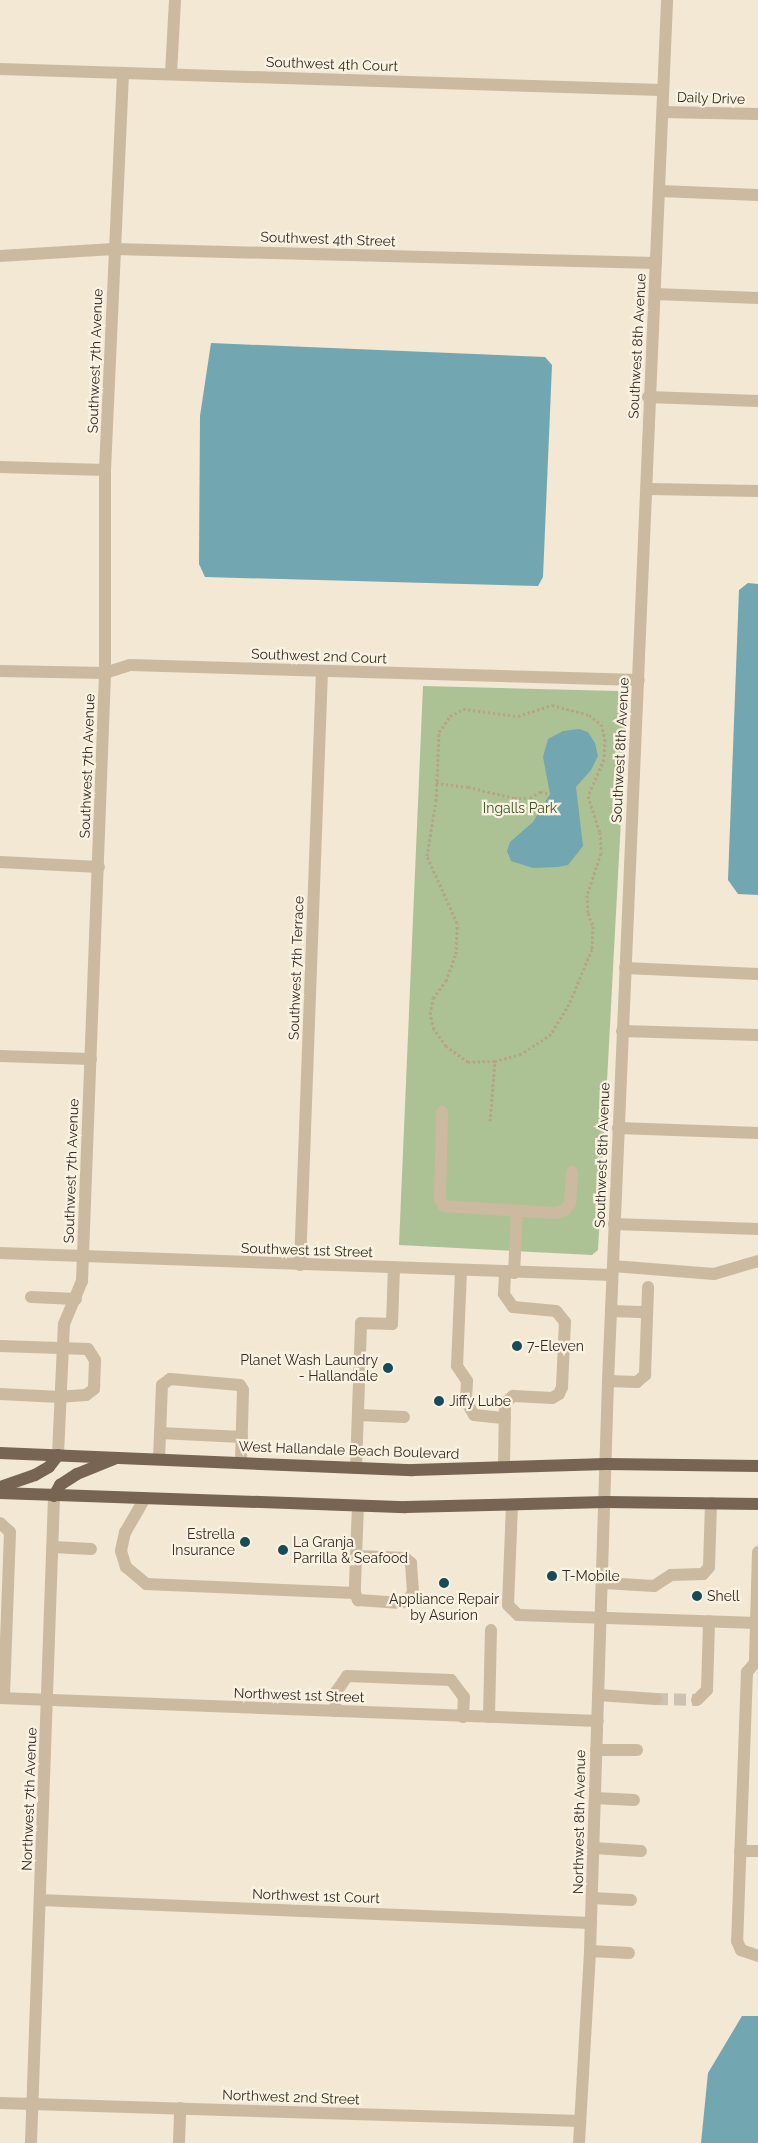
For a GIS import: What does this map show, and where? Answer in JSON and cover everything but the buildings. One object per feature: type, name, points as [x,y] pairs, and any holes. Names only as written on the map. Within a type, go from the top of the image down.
[{"type":"main road","name":"West Hallandale Beach Boulevard","points":[[0,1453],[356,1468],[606,1464],[758,1466]]},
{"type":"main road","points":[[0,1487],[35,1475],[49,1467],[58,1455]]},
{"type":"main road","points":[[54,1496],[60,1485],[77,1474],[119,1457]]},
{"type":"main road","points":[[0,1493],[358,1506],[606,1502],[758,1504]]},
{"type":"street","points":[[171,74],[175,0]]},
{"type":"street","name":"Southwest 8th Avenue","points":[[606,1502],[612,1271],[648,489],[648,397],[660,191],[666,0]]},
{"type":"street","name":"Southwest 4th Court","points":[[0,69],[662,90]]},
{"type":"street","name":"Southwest 7th Avenue","points":[[58,1455],[64,1324],[82,1281],[105,673],[105,470],[123,74]]},
{"type":"street","name":"Daily Drive","points":[[663,112],[758,114]]},
{"type":"street","points":[[660,191],[758,195]]},
{"type":"street","name":"Southwest 4th Street","points":[[0,256],[114,249],[656,263]]},
{"type":"street","points":[[655,294],[758,298]]},
{"type":"street","points":[[648,397],[758,401]]},
{"type":"street","points":[[0,467],[105,470]]},
{"type":"street","points":[[648,489],[758,491]]},
{"type":"street","name":"Southwest 2nd Court","points":[[0,671],[105,673],[130,665],[639,680]]},
{"type":"street","name":"Southwest 7th Terrace","points":[[300,1265],[322,672]]},
{"type":"street","points":[[0,862],[99,867]]},
{"type":"street","points":[[625,968],[758,974]]},
{"type":"street","points":[[622,1032],[758,1035]]},
{"type":"street","points":[[0,1056],[91,1059]]},
{"type":"street","points":[[442,1112],[440,1200],[444,1206],[518,1210],[565,1210],[570,1203],[572,1172]]},
{"type":"street","points":[[618,1128],[758,1133]]},
{"type":"street","points":[[504,1467],[505,1403],[513,1396],[552,1398],[559,1394],[562,1387],[565,1322],[556,1311],[513,1307],[504,1294],[510,1272],[518,1210]]},
{"type":"street","points":[[614,1224],[758,1229]]},
{"type":"street","name":"Southwest 1st Street","points":[[0,1253],[510,1272],[612,1271],[714,1274],[758,1261]]},
{"type":"street","points":[[356,1468],[361,1323],[392,1324],[394,1268]]},
{"type":"street","points":[[461,1271],[457,1366],[467,1381],[466,1401],[474,1415],[505,1418]]},
{"type":"street","points":[[608,1381],[637,1382],[645,1375],[648,1287]]},
{"type":"street","points":[[31,1297],[76,1299]]},
{"type":"street","points":[[611,1310],[647,1312]]},
{"type":"street","points":[[0,1346],[88,1349],[93,1354],[94,1388],[86,1395],[60,1397],[0,1394]]},
{"type":"street","points":[[159,1459],[162,1385],[170,1379],[240,1385],[243,1390],[241,1463]]},
{"type":"street","points":[[358,1415],[404,1417]]},
{"type":"street","points":[[160,1433],[242,1437]]},
{"type":"street","name":"Northwest 7th Avenue","points":[[31,2143],[54,1496]]},
{"type":"street","points":[[145,1498],[125,1532],[121,1551],[126,1567],[146,1584],[354,1593]]},
{"type":"street","name":"Northwest 8th Avenue","points":[[579,2143],[590,1951],[606,1502]]},
{"type":"street","points":[[604,1583],[654,1586],[671,1575],[703,1574],[709,1567],[711,1502]]},
{"type":"street","points":[[512,1504],[508,1605],[512,1612],[518,1615],[757,1623]]},
{"type":"street","points":[[356,1556],[405,1558],[412,1563],[414,1570],[413,1592],[401,1603],[365,1602],[358,1600],[354,1593],[358,1506]]},
{"type":"street","points":[[0,1523],[10,1532],[2,1698]]},
{"type":"street","points":[[53,1547],[91,1549]]},
{"type":"street","points":[[758,1552],[756,1659],[747,1672],[737,1941],[741,1950],[758,1956]]},
{"type":"street","points":[[697,1700],[707,1690],[709,1621]]},
{"type":"street","points":[[489,1717],[491,1630]]},
{"type":"street","points":[[335,1712],[336,1692],[348,1676],[451,1680],[464,1697],[463,1717]]},
{"type":"street","points":[[598,1695],[656,1698]]},
{"type":"street","name":"Northwest 1st Street","points":[[2,1698],[598,1721]]},
{"type":"street","points":[[596,1750],[637,1750]]},
{"type":"street","points":[[595,1798],[634,1800]]},
{"type":"street","points":[[594,1848],[641,1850]]},
{"type":"street","points":[[740,1851],[758,1852]]},
{"type":"street","points":[[592,1898],[631,1900]]},
{"type":"street","name":"Northwest 1st Court","points":[[40,1900],[591,1923]]},
{"type":"street","points":[[590,1951],[629,1953]]},
{"type":"street","name":"Northwest 2nd Street","points":[[0,2103],[580,2121]]},
{"type":"street","points":[[179,2143],[180,2108]]},
{"type":"path","points":[[552,705],[590,715],[600,724],[605,739],[604,759],[588,796],[600,832],[601,853],[587,895],[588,913],[593,926],[592,949],[569,1004],[551,1034],[521,1054],[495,1061],[468,1062],[446,1046],[434,1029],[430,1014],[433,998],[446,981],[456,954],[457,923],[427,856],[436,783],[439,732],[450,716],[463,709],[518,716],[552,705]]},
{"type":"path","points":[[436,783],[468,786],[514,798],[530,798],[540,792],[550,794]]},
{"type":"path","points":[[490,1121],[495,1061]]},
{"type":"green space","name":"Ingalls Park","points":[[423,686],[618,691],[627,707],[598,1250],[592,1255],[399,1245]]},
{"type":"water","points":[[211,343],[545,357],[552,365],[543,577],[538,586],[205,577],[199,564],[200,416]]},
{"type":"water","points":[[748,583],[758,584],[758,895],[738,894],[728,880],[739,590]]},
{"type":"water","points":[[579,729],[588,732],[595,743],[598,756],[591,770],[576,787],[583,846],[568,865],[533,868],[511,861],[507,851],[510,842],[533,822],[550,794],[543,757],[548,739],[563,731]]},
{"type":"water","points":[[742,2016],[758,2016],[758,2143],[701,2143],[708,2073]]},
{"type":"tunnel","points":[[656,1699],[697,1700]]},
{"type":"place","name":"7-Eleven","points":[[517,1346]]},
{"type":"place","name":"Planet Wash Laundry - Hallandale","points":[[388,1368]]},
{"type":"place","name":"Jiffy Lube","points":[[439,1401]]},
{"type":"place","name":"Estrella Insurance","points":[[245,1542]]},
{"type":"place","name":"La Granja Parrilla & Seafood","points":[[283,1550]]},
{"type":"place","name":"T-Mobile","points":[[552,1576]]},
{"type":"place","name":"Appliance Repair by Asurion","points":[[444,1583]]},
{"type":"place","name":"Shell","points":[[697,1596]]}]
